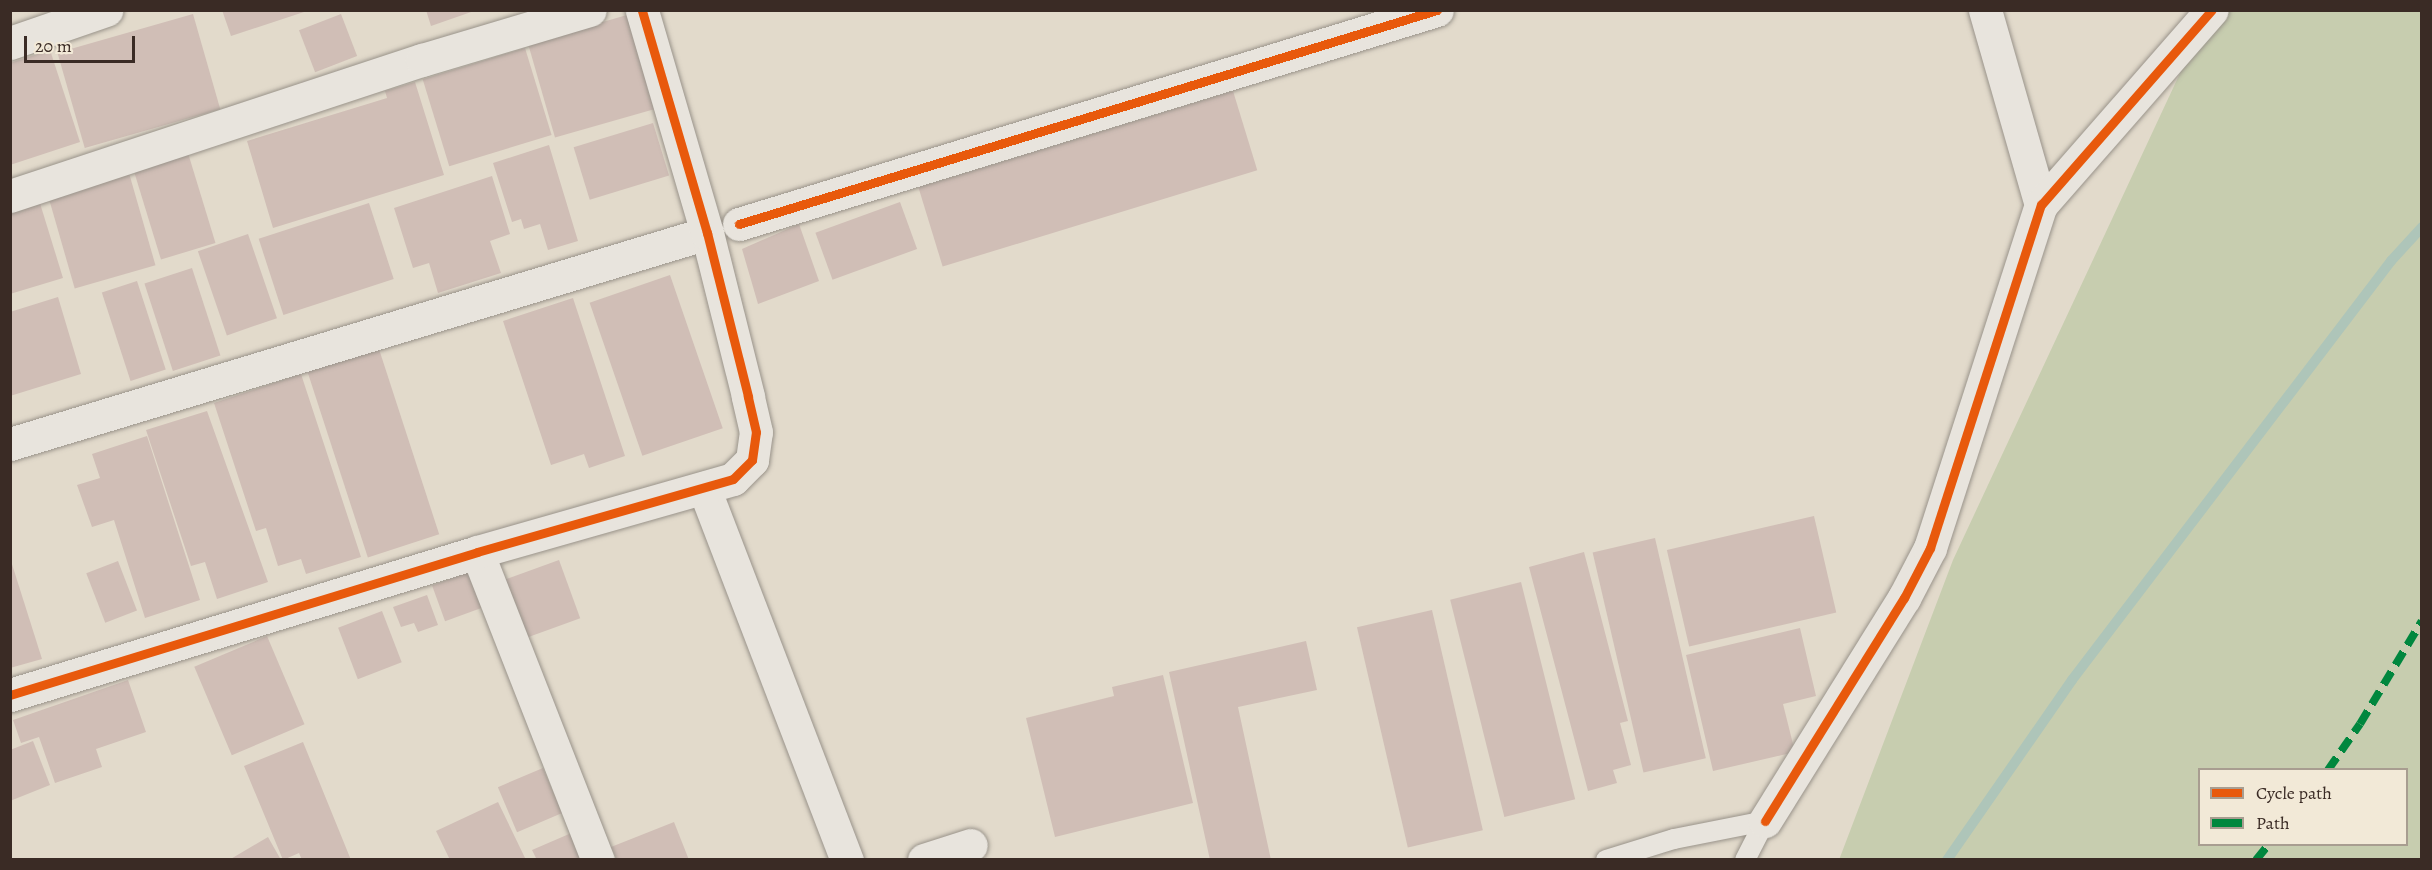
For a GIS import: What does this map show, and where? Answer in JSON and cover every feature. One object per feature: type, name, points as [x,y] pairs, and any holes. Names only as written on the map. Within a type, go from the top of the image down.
[{"type":"street","points":[[10,43],[106,10]]},
{"type":"street","points":[[10,196],[422,60],[590,10]]},
{"type":"street","points":[[10,695],[477,552],[733,480],[752,460],[756,432],[707,232],[642,10]]},
{"type":"street","points":[[739,224],[1437,10]]},
{"type":"street","points":[[1986,10],[2041,206]]},
{"type":"street","points":[[1765,821],[1904,598],[1930,548],[2041,206],[2212,10]]},
{"type":"street","points":[[10,444],[707,232]]},
{"type":"street","points":[[704,488],[847,860]]},
{"type":"street","points":[[477,552],[598,860]]},
{"type":"street","points":[[924,860],[971,845]]},
{"type":"lane","points":[[1606,860],[1674,839],[1765,821]]},
{"type":"lane","points":[[1745,860],[1765,821]]},
{"type":"green space","points":[[2209,11],[2421,11],[2421,859],[1839,860],[1953,560]]},
{"type":"building","points":[[222,10],[307,10],[307,11],[231,36]]},
{"type":"building","points":[[426,10],[474,10],[474,11],[431,26]]},
{"type":"building","points":[[193,14],[220,109],[85,148],[57,53]]},
{"type":"building","points":[[341,14],[357,56],[315,72],[299,30]]},
{"type":"building","points":[[627,15],[654,109],[555,138],[528,43]]},
{"type":"building","points":[[525,48],[552,135],[449,166],[423,79]]},
{"type":"building","points":[[50,50],[80,142],[10,165],[10,63]]},
{"type":"building","points":[[415,82],[444,175],[273,228],[247,141],[387,98],[385,91]]},
{"type":"building","points":[[1233,91],[1257,170],[943,267],[918,187]]},
{"type":"building","points":[[653,123],[669,176],[590,200],[574,147]]},
{"type":"building","points":[[549,145],[578,241],[548,250],[540,224],[524,229],[521,219],[512,222],[493,163]]},
{"type":"building","points":[[188,153],[215,243],[161,260],[133,170]]},
{"type":"building","points":[[129,173],[155,265],[75,288],[48,196]]},
{"type":"building","points":[[492,176],[510,234],[490,241],[501,273],[438,293],[429,263],[413,268],[394,208]]},
{"type":"building","points":[[39,200],[63,278],[10,294],[10,209]]},
{"type":"building","points":[[900,202],[917,249],[833,280],[815,233]]},
{"type":"building","points":[[369,203],[394,279],[283,315],[259,239]]},
{"type":"building","points":[[799,224],[819,281],[758,304],[742,249]]},
{"type":"building","points":[[248,234],[277,318],[227,335],[198,251]]},
{"type":"building","points":[[192,268],[220,355],[173,371],[144,283]]},
{"type":"building","points":[[670,275],[723,428],[642,456],[590,303]]},
{"type":"building","points":[[137,281],[166,369],[131,381],[102,292]]},
{"type":"building","points":[[58,297],[81,374],[10,396],[10,312]]},
{"type":"building","points":[[573,298],[625,456],[589,468],[584,454],[551,465],[503,321]]},
{"type":"building","points":[[378,346],[439,534],[368,557],[307,369]]},
{"type":"building","points":[[301,374],[361,557],[306,574],[301,559],[278,566],[266,528],[256,531],[214,403]]},
{"type":"building","points":[[207,411],[268,582],[217,599],[205,562],[191,566],[146,430]]},
{"type":"building","points":[[147,436],[200,600],[145,618],[114,520],[92,527],[77,485],[100,478],[92,454]]},
{"type":"building","points":[[1814,516],[1836,612],[1689,646],[1667,550]]},
{"type":"building","points":[[1655,538],[1706,758],[1643,773],[1593,552]]},
{"type":"building","points":[[1584,552],[1628,721],[1620,723],[1631,765],[1613,770],[1617,783],[1588,791],[1529,567]]},
{"type":"building","points":[[559,560],[580,618],[521,640],[500,582]]},
{"type":"building","points":[[118,561],[137,610],[105,623],[86,573]]},
{"type":"building","points":[[10,562],[42,659],[10,668]]},
{"type":"building","points":[[480,568],[493,604],[445,621],[432,585]]},
{"type":"building","points":[[1521,582],[1575,799],[1504,817],[1450,600]]},
{"type":"building","points":[[427,595],[438,625],[418,632],[414,623],[401,627],[393,607]]},
{"type":"building","points":[[1432,610],[1483,830],[1408,848],[1357,627]]},
{"type":"building","points":[[382,611],[402,662],[358,679],[338,628]]},
{"type":"building","points":[[1800,628],[1816,696],[1783,704],[1795,752],[1713,771],[1686,655]]},
{"type":"building","points":[[267,636],[305,724],[232,755],[194,667]]},
{"type":"building","points":[[1306,641],[1317,690],[1238,707],[1271,860],[1210,860],[1169,672]]},
{"type":"building","points":[[1163,675],[1193,803],[1055,837],[1026,718],[1114,696],[1112,687]]},
{"type":"building","points":[[128,680],[146,732],[96,749],[102,767],[55,783],[39,737],[21,743],[13,720]]},
{"type":"building","points":[[33,741],[50,785],[10,801],[10,750]]},
{"type":"building","points":[[303,742],[351,860],[302,860],[299,853],[283,860],[244,766]]},
{"type":"building","points":[[543,768],[562,813],[517,832],[498,787]]},
{"type":"building","points":[[498,802],[526,860],[450,860],[436,831]]},
{"type":"building","points":[[674,822],[689,860],[617,860],[611,847]]},
{"type":"building","points":[[576,831],[587,860],[537,860],[532,850]]},
{"type":"building","points":[[268,837],[281,860],[229,860]]},
{"type":"waterway","points":[[1947,860],[2072,680],[2391,261],[2422,227]]},
{"type":"marked path","points":[[2329,768],[2360,724],[2422,621]]},
{"type":"marked path","points":[[2256,860],[2267,846]]},
{"type":"cycle path","points":[[10,695],[477,552],[733,479],[752,460],[756,432],[748,396],[707,233],[642,10]]},
{"type":"cycle path","points":[[739,224],[1437,10]]},
{"type":"cycle path","points":[[1765,821],[1904,598],[1930,548],[2041,205],[2212,10]]}]
